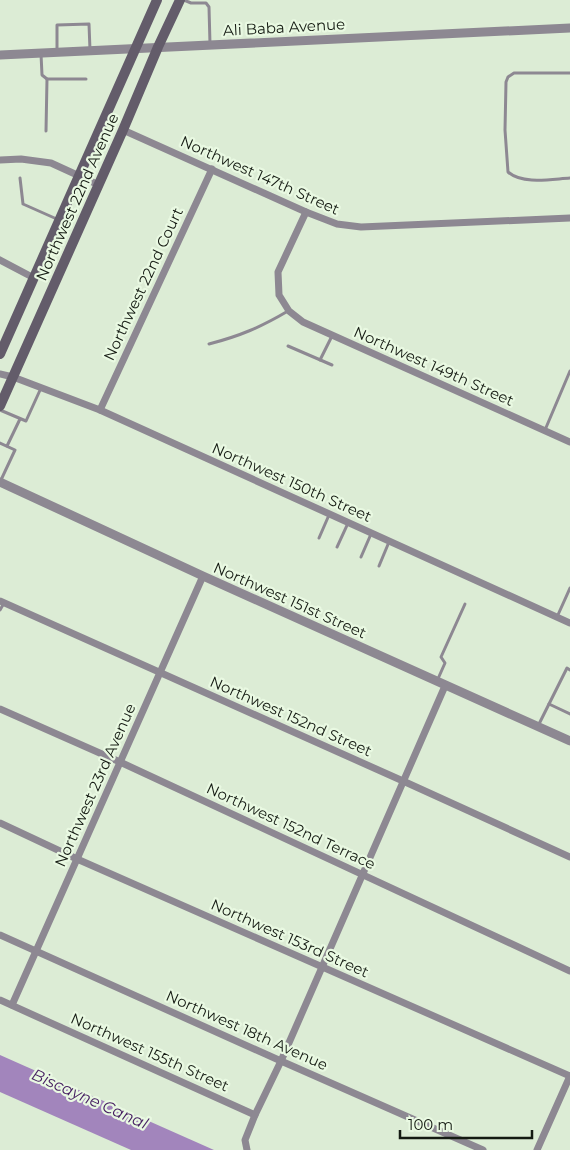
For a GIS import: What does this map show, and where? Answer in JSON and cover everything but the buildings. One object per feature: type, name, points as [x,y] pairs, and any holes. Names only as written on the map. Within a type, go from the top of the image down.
[{"type":"main road","name":"Northwest 22nd Avenue","points":[[0,354],[157,0]]},
{"type":"main road","name":"Northwest 22nd Avenue","points":[[0,408],[124,130],[158,47],[182,0]]},
{"type":"street","name":"Ali Baba Avenue","points":[[0,55],[570,28]]},
{"type":"street","name":"Northwest 147th Street","points":[[124,130],[336,224],[361,227],[570,218]]},
{"type":"street","points":[[0,160],[21,159],[50,163],[99,185]]},
{"type":"street","name":"Northwest 22nd Court","points":[[100,410],[212,169]]},
{"type":"street","points":[[289,311],[279,295],[278,272],[306,212]]},
{"type":"street","points":[[0,260],[34,278]]},
{"type":"street","name":"Northwest 149th Street","points":[[289,311],[303,322],[570,442]]},
{"type":"street","name":"Northwest 150th Street","points":[[0,374],[13,377],[100,410],[570,624]]},
{"type":"street","name":"Northwest 151st Street","points":[[0,482],[203,576],[570,741]]},
{"type":"street","name":"Northwest 23rd Avenue","points":[[12,1005],[203,576]]},
{"type":"street","name":"Northwest 152nd Street","points":[[2,602],[570,857]]},
{"type":"street","points":[[247,1150],[245,1140],[255,1115],[403,781],[441,684]]},
{"type":"street","name":"Northwest 152nd Terrace","points":[[0,709],[120,762],[570,971]]},
{"type":"street","name":"Northwest 153rd Street","points":[[0,823],[77,859],[570,1076]]},
{"type":"street","name":"Northwest 18th Avenue","points":[[0,934],[280,1061],[483,1150]]},
{"type":"street","name":"Northwest 155th Street","points":[[0,1000],[255,1115]]},
{"type":"street","points":[[537,1150],[570,1076]]},
{"type":"lane","points":[[182,0],[191,3],[206,3],[209,6],[210,44]]},
{"type":"lane","points":[[57,52],[57,25],[89,24],[90,50]]},
{"type":"lane","points":[[41,53],[42,74],[47,79],[46,131]]},
{"type":"lane","points":[[570,73],[514,73],[508,77],[506,82],[505,121],[508,172],[526,180],[570,178]]},
{"type":"lane","points":[[47,79],[86,78]]},
{"type":"lane","points":[[20,178],[23,204],[59,220]]},
{"type":"lane","points":[[210,344],[234,338],[262,326],[289,311]]},
{"type":"lane","points":[[320,360],[332,335]]},
{"type":"lane","points":[[288,346],[332,365]]},
{"type":"lane","points":[[544,431],[570,371]]},
{"type":"lane","points":[[0,408],[26,421],[41,388]]},
{"type":"lane","points":[[7,446],[20,418]]},
{"type":"lane","points":[[0,443],[15,450],[0,482]]},
{"type":"lane","points":[[319,538],[329,514]]},
{"type":"lane","points":[[337,547],[348,523]]},
{"type":"lane","points":[[361,556],[371,533]]},
{"type":"lane","points":[[379,566],[390,542]]},
{"type":"lane","points":[[557,618],[570,588]]},
{"type":"lane","points":[[0,610],[2,602]]},
{"type":"lane","points":[[441,684],[445,663],[441,657],[465,604]]},
{"type":"lane","points":[[538,727],[567,668],[570,670]]},
{"type":"lane","points":[[549,704],[570,714]]},
{"type":"water","name":"Biscayne Canal","points":[[0,1055],[214,1150],[131,1150],[0,1092]]}]
